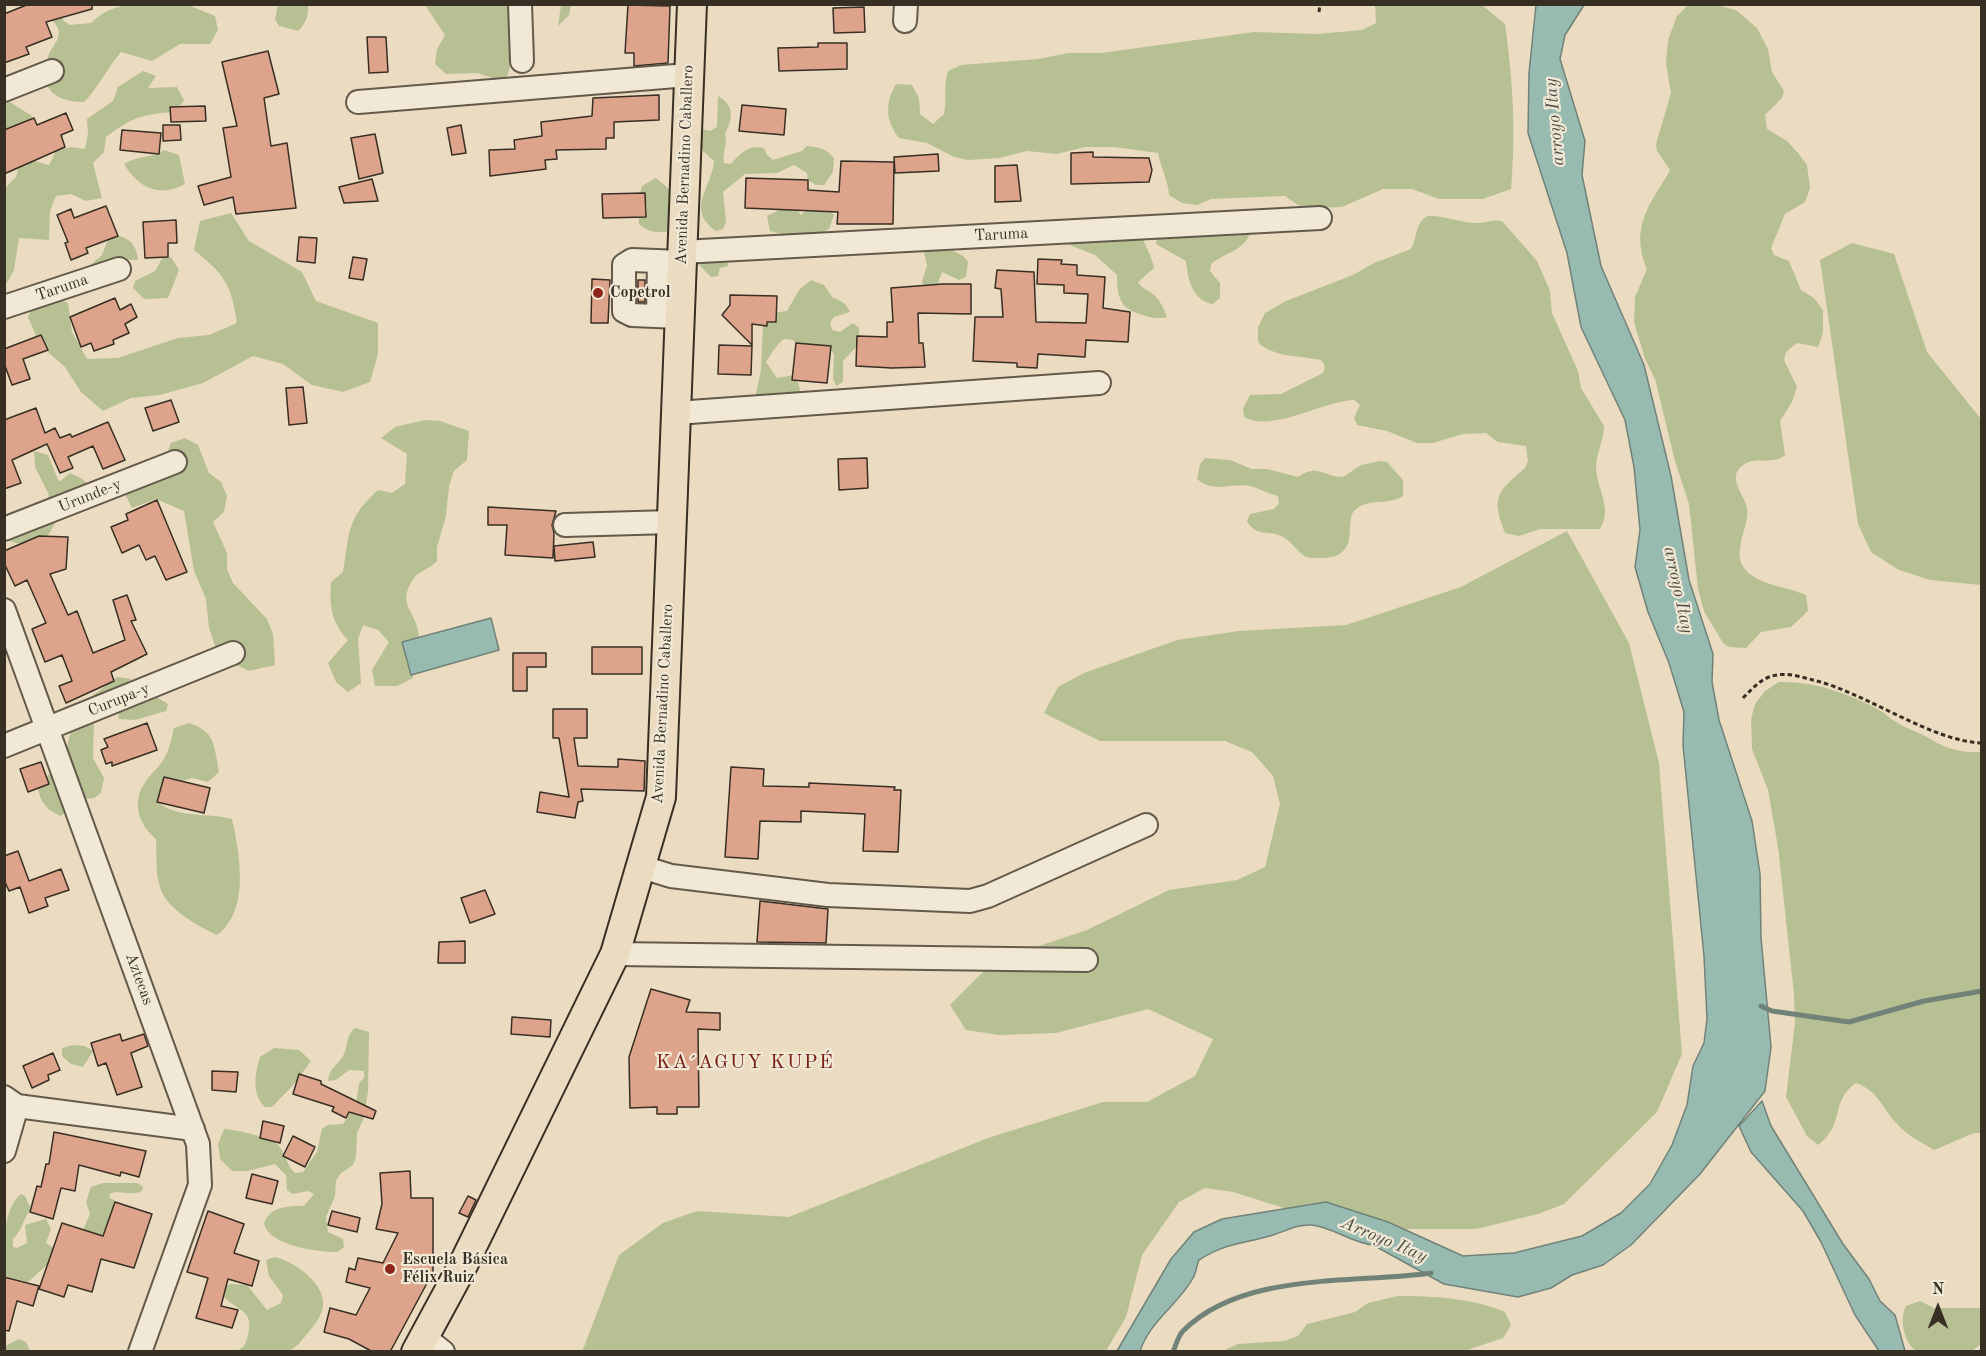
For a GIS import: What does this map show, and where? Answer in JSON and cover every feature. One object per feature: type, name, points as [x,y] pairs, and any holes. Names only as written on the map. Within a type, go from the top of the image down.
[{"type":"main road","name":"Avenida Bernadino Caballero","points":[[428,1347],[462,1268],[615,954],[661,797],[676,412],[669,316],[692,4]]},
{"type":"street","points":[[520,4],[522,61]]},
{"type":"street","points":[[4,90],[52,71]]},
{"type":"street","points":[[358,102],[688,75]]},
{"type":"street","name":"Taruma","points":[[669,316],[632,315],[624,310],[624,265],[632,260],[1320,218]]},
{"type":"street","name":"Taruma","points":[[4,308],[119,269]]},
{"type":"street","points":[[676,412],[1099,383]]},
{"type":"street","name":"Urunde-y","points":[[4,529],[175,462]]},
{"type":"street","points":[[565,525],[672,522]]},
{"type":"street","name":"Aztecas","points":[[4,610],[193,1129],[201,1166],[200,1185],[140,1352]]},
{"type":"street","name":"Curupa-y","points":[[4,746],[233,653]]},
{"type":"street","points":[[642,867],[671,876],[828,895],[970,901],[988,896],[1146,825]]},
{"type":"street","points":[[615,954],[1086,960]]},
{"type":"street","points":[[4,1151],[11,1102],[193,1129]]},
{"type":"path","points":[[1319,12],[1320,4]]},
{"type":"path","points":[[1743,698],[1758,683],[1776,675],[1794,675],[1829,684],[1935,731],[1982,743]]},
{"type":"green space","points":[[137,4],[188,5],[215,16],[218,30],[210,44],[180,44],[152,61],[121,52],[84,102],[63,99],[50,90],[46,83],[46,65],[59,36],[59,30],[46,14],[59,5],[63,20],[69,25],[91,23],[108,10],[117,7]]},
{"type":"green space","points":[[278,5],[308,5],[306,19],[298,31],[279,26],[275,19]]},
{"type":"green space","points":[[425,5],[531,5],[505,82],[477,73],[446,74],[435,64],[437,49],[445,35]]},
{"type":"green space","points":[[561,5],[571,5],[569,15],[558,26]]},
{"type":"green space","points":[[1375,5],[1482,5],[1505,24],[1513,106],[1511,189],[1483,199],[1439,199],[1412,189],[1383,189],[1342,207],[1313,208],[1298,205],[1285,196],[1211,199],[1197,205],[1182,203],[1169,195],[1158,153],[1114,147],[1085,147],[1057,154],[1027,151],[999,158],[968,160],[954,157],[927,143],[899,138],[889,118],[888,105],[896,84],[912,85],[919,98],[920,114],[933,124],[944,114],[948,71],[961,65],[1038,59],[1068,53],[1101,53],[1254,32],[1317,34],[1362,30],[1376,23]]},
{"type":"green space","points":[[1688,5],[1720,6],[1736,10],[1757,28],[1768,49],[1772,72],[1784,91],[1782,98],[1765,115],[1767,129],[1787,141],[1807,165],[1810,188],[1805,202],[1785,214],[1771,248],[1774,255],[1789,261],[1801,290],[1814,298],[1823,310],[1823,333],[1818,347],[1797,343],[1786,352],[1784,360],[1797,387],[1792,402],[1780,421],[1785,455],[1774,460],[1744,464],[1736,473],[1738,488],[1747,508],[1740,549],[1741,561],[1745,570],[1763,581],[1806,595],[1808,611],[1791,627],[1761,632],[1746,648],[1729,647],[1723,643],[1704,611],[1698,589],[1689,504],[1675,461],[1655,379],[1645,359],[1634,322],[1635,297],[1647,269],[1641,248],[1641,228],[1652,200],[1670,170],[1657,151],[1656,144],[1671,93],[1666,64],[1668,40],[1677,16]]},
{"type":"green space","points":[[143,71],[156,76],[148,88],[177,87],[184,100],[176,112],[138,118],[106,137],[104,152],[93,163],[102,198],[86,201],[71,194],[56,196],[50,211],[49,240],[19,238],[14,270],[7,283],[5,282],[5,188],[16,177],[20,162],[34,161],[49,165],[56,151],[71,147],[85,149],[88,134],[87,119],[113,101],[118,87]]},
{"type":"green space","points":[[718,96],[724,100],[731,113],[725,134],[724,163],[731,164],[742,153],[758,147],[764,148],[773,160],[802,151],[807,146],[815,147],[834,158],[833,172],[824,185],[816,185],[808,180],[807,173],[794,165],[777,173],[745,174],[723,192],[726,222],[723,229],[716,231],[702,215],[701,206],[714,161],[703,151],[698,135],[702,129],[710,131],[717,127]]},
{"type":"green space","points":[[5,99],[32,116],[28,133],[5,137]]},
{"type":"green space","points":[[164,150],[179,155],[185,184],[167,190],[150,188],[136,179],[124,164],[134,159],[154,155]]},
{"type":"green space","points":[[656,178],[669,189],[673,230],[655,232],[639,224],[639,216],[647,213],[647,206],[640,193],[642,186]]},
{"type":"green space","points":[[792,204],[801,215],[807,210],[829,209],[834,215],[829,229],[816,234],[800,235],[770,231],[767,216]]},
{"type":"green space","points":[[231,213],[249,241],[302,272],[316,301],[378,323],[378,354],[370,382],[343,392],[312,385],[283,364],[253,356],[203,383],[160,395],[131,398],[103,411],[81,392],[65,367],[40,345],[28,317],[40,291],[68,303],[72,332],[87,359],[118,358],[178,338],[209,335],[237,323],[235,310],[225,281],[213,266],[194,250],[200,221]]},
{"type":"green space","points":[[1427,216],[1471,223],[1502,221],[1537,261],[1550,291],[1552,313],[1578,371],[1581,388],[1604,426],[1596,468],[1605,506],[1604,521],[1600,529],[1540,529],[1519,536],[1505,533],[1498,511],[1499,496],[1508,483],[1525,468],[1528,461],[1526,446],[1498,442],[1486,433],[1463,434],[1433,443],[1417,443],[1387,431],[1357,425],[1354,418],[1360,405],[1354,400],[1283,419],[1255,421],[1244,417],[1243,409],[1250,395],[1281,394],[1323,373],[1325,366],[1321,360],[1271,351],[1258,342],[1258,327],[1265,313],[1286,301],[1411,249],[1418,227]]},
{"type":"green space","points":[[1159,228],[1250,232],[1244,243],[1211,264],[1210,271],[1220,283],[1220,298],[1213,304],[1200,299],[1192,288],[1186,261],[1156,244]]},
{"type":"green space","points":[[1140,234],[1154,268],[1138,282],[1158,299],[1167,317],[1150,317],[1126,307],[1118,294],[1117,275],[1095,255],[1067,244],[1065,237]]},
{"type":"green space","points":[[114,235],[124,237],[131,242],[138,260],[121,259],[85,270],[102,255],[108,240]]},
{"type":"green space","points":[[1852,243],[1894,254],[1927,352],[1981,419],[1981,585],[1930,580],[1899,570],[1871,552],[1858,524],[1820,260]]},
{"type":"green space","points":[[923,248],[948,250],[960,254],[968,262],[966,277],[959,280],[942,272],[938,283],[940,294],[927,295],[922,281],[927,266]]},
{"type":"green space","points":[[163,257],[171,257],[179,270],[168,298],[144,299],[133,288],[135,281],[155,271]]},
{"type":"green space","points":[[728,257],[728,266],[720,268],[718,276],[711,277],[700,266],[699,259]]},
{"type":"green space","points":[[811,280],[824,285],[833,298],[843,303],[850,312],[834,317],[830,323],[832,330],[840,332],[853,323],[859,328],[859,344],[843,361],[843,382],[836,386],[833,379],[834,354],[829,348],[798,346],[793,340],[784,339],[766,362],[777,378],[794,375],[800,389],[799,398],[793,412],[779,417],[770,416],[756,394],[761,370],[765,314],[787,311],[799,290]]},
{"type":"green space","points":[[425,420],[440,421],[469,431],[467,460],[454,471],[449,486],[446,516],[437,547],[437,561],[414,578],[406,595],[419,636],[413,678],[397,686],[375,686],[372,670],[389,642],[378,630],[363,625],[358,639],[361,683],[348,692],[336,682],[328,663],[348,640],[335,621],[331,582],[343,572],[351,526],[360,509],[378,490],[392,493],[405,484],[407,454],[381,438],[395,427]]},
{"type":"green space","points":[[185,438],[198,445],[209,473],[221,482],[227,496],[224,512],[213,522],[227,553],[227,569],[233,583],[267,619],[273,634],[275,665],[249,671],[219,657],[209,628],[206,599],[194,571],[184,511],[156,499],[132,508],[125,494],[134,481],[161,471],[171,443]]},
{"type":"green space","points":[[34,451],[48,455],[59,482],[70,473],[82,479],[90,489],[91,500],[90,507],[76,514],[60,515],[43,541],[26,545],[5,538],[5,518],[43,509],[49,495],[35,467]]},
{"type":"green space","points":[[1205,458],[1230,460],[1252,469],[1267,469],[1298,477],[1316,471],[1343,477],[1361,465],[1387,462],[1403,480],[1403,496],[1392,501],[1373,502],[1361,506],[1352,515],[1347,546],[1342,552],[1334,556],[1309,558],[1283,537],[1254,530],[1247,521],[1250,514],[1274,509],[1279,503],[1278,496],[1250,486],[1216,487],[1203,483],[1197,479],[1200,464]]},
{"type":"green space","points":[[1567,531],[1629,643],[1659,763],[1682,1054],[1657,1112],[1564,1204],[1538,1214],[1476,1229],[1351,1229],[1233,1192],[1205,1188],[1179,1202],[1142,1255],[1126,1317],[1106,1351],[582,1352],[619,1255],[663,1223],[697,1211],[789,1217],[988,1138],[1103,1102],[1147,1102],[1195,1076],[1213,1039],[1148,1009],[1056,1033],[999,1035],[966,1030],[950,1005],[994,961],[1087,930],[1169,890],[1237,880],[1265,867],[1280,804],[1273,776],[1252,752],[1225,741],[1100,741],[1044,713],[1058,687],[1084,673],[1177,640],[1239,631],[1346,625],[1461,587]]},
{"type":"green space","points":[[117,677],[132,679],[98,702],[91,697]]},
{"type":"green space","points":[[1779,682],[1819,686],[1845,694],[1881,711],[1899,724],[1945,747],[1965,752],[1981,752],[1981,1133],[1974,1133],[1934,1150],[1902,1129],[1870,1091],[1856,1083],[1848,1090],[1839,1105],[1832,1129],[1818,1145],[1807,1136],[1786,1097],[1795,1023],[1794,994],[1778,847],[1768,790],[1752,749],[1751,719],[1755,704],[1765,691]]},
{"type":"green space","points":[[153,695],[168,704],[166,711],[135,720],[119,719],[118,711]]},
{"type":"green space","points":[[94,719],[93,758],[104,778],[101,793],[94,798],[78,800],[61,816],[45,804],[38,786],[59,764],[67,748],[72,725]]},
{"type":"green space","points":[[189,723],[209,736],[214,747],[219,772],[208,782],[192,778],[161,787],[160,804],[178,812],[232,819],[238,849],[240,882],[234,912],[227,925],[217,935],[184,916],[163,895],[157,876],[156,839],[141,820],[138,805],[141,789],[169,749],[174,728]]},
{"type":"green space","points":[[355,1028],[369,1032],[368,1092],[363,1120],[357,1133],[356,1157],[353,1165],[340,1174],[336,1181],[335,1196],[326,1217],[328,1232],[343,1239],[344,1247],[338,1252],[295,1246],[275,1237],[264,1223],[267,1217],[276,1210],[304,1206],[314,1194],[308,1191],[293,1194],[287,1190],[286,1175],[275,1164],[247,1171],[232,1171],[220,1159],[218,1144],[224,1129],[261,1137],[278,1145],[295,1173],[303,1172],[317,1152],[322,1129],[328,1125],[343,1124],[356,1105],[359,1083],[364,1078],[364,1071],[349,1070],[336,1080],[328,1081],[332,1070],[343,1056],[350,1034]]},
{"type":"green space","points":[[73,1045],[85,1046],[93,1051],[83,1067],[71,1064],[62,1056],[62,1048]]},
{"type":"green space","points":[[274,1048],[299,1050],[311,1061],[294,1084],[272,1107],[265,1107],[256,1090],[257,1070],[260,1057]]},
{"type":"green space","points":[[103,1183],[137,1183],[143,1187],[138,1193],[109,1194],[110,1198],[121,1204],[106,1235],[94,1240],[83,1230],[90,1214],[86,1202],[91,1187]]},
{"type":"green space","points":[[21,1194],[25,1196],[31,1209],[13,1239],[13,1247],[17,1248],[27,1243],[25,1225],[46,1219],[51,1229],[46,1243],[57,1250],[56,1257],[28,1282],[5,1276],[7,1222],[14,1202]]},
{"type":"green space","points":[[274,1257],[290,1263],[314,1281],[322,1297],[321,1314],[301,1341],[290,1350],[271,1353],[234,1351],[241,1349],[245,1344],[249,1322],[244,1312],[222,1295],[224,1287],[231,1284],[247,1285],[267,1310],[281,1303],[283,1295],[269,1276],[266,1260]]},
{"type":"green space","points":[[1398,1296],[1439,1297],[1492,1307],[1505,1312],[1511,1325],[1503,1338],[1461,1352],[1223,1351],[1238,1344],[1284,1341],[1298,1336],[1307,1324],[1355,1312],[1368,1303]]},
{"type":"green space","points":[[1920,1301],[1934,1308],[1981,1308],[1981,1344],[1972,1351],[1916,1351],[1908,1342],[1903,1318],[1906,1306]]},
{"type":"green space","points":[[19,1339],[26,1342],[30,1351],[5,1351],[5,1346]]},
{"type":"water","name":"arroyo Itay","points":[[1536,5],[1584,5],[1565,35],[1560,59],[1585,141],[1582,175],[1601,266],[1644,365],[1671,476],[1689,580],[1713,654],[1712,682],[1719,720],[1752,821],[1760,874],[1761,938],[1771,1047],[1765,1091],[1700,1174],[1631,1245],[1603,1265],[1572,1275],[1551,1288],[1518,1297],[1444,1284],[1373,1245],[1320,1226],[1301,1226],[1227,1247],[1199,1260],[1187,1288],[1150,1331],[1140,1351],[1117,1351],[1171,1259],[1194,1232],[1222,1219],[1326,1202],[1388,1222],[1463,1256],[1514,1253],[1582,1236],[1621,1213],[1650,1184],[1672,1145],[1687,1105],[1693,1066],[1704,1043],[1707,1019],[1704,956],[1683,745],[1684,712],[1669,663],[1648,612],[1635,567],[1640,530],[1634,467],[1625,420],[1581,327],[1567,253],[1528,133],[1529,73]]},
{"type":"water","points":[[491,618],[499,650],[411,675],[402,642]]},
{"type":"water","points":[[1762,1101],[1771,1126],[1843,1244],[1869,1279],[1880,1301],[1895,1315],[1905,1351],[1879,1351],[1855,1315],[1821,1242],[1803,1211],[1751,1152],[1739,1126]]},
{"type":"building","points":[[29,4],[92,4],[92,9],[46,22],[52,37],[26,47],[29,54],[4,63],[4,14]]},
{"type":"building","points":[[628,5],[670,6],[668,63],[634,66],[634,53],[625,53]]},
{"type":"building","points":[[864,7],[865,32],[834,33],[833,8]]},
{"type":"building","points":[[367,37],[386,37],[388,72],[369,73]]},
{"type":"building","points":[[818,43],[847,43],[847,69],[779,71],[778,48],[818,47]]},
{"type":"building","points":[[268,51],[279,94],[264,98],[271,146],[287,143],[296,208],[236,214],[233,197],[204,205],[198,186],[231,177],[223,128],[237,126],[222,62]]},
{"type":"building","points":[[659,95],[659,120],[614,122],[614,138],[606,138],[606,149],[556,150],[557,159],[545,160],[546,169],[490,176],[489,150],[515,149],[514,140],[542,136],[541,122],[592,116],[593,98]]},
{"type":"building","points":[[742,105],[786,109],[784,135],[739,131]]},
{"type":"building","points":[[205,106],[206,121],[171,122],[170,107]]},
{"type":"building","points":[[66,113],[73,130],[61,135],[65,147],[4,174],[4,130],[34,118],[37,125]]},
{"type":"building","points":[[163,125],[180,125],[181,140],[163,141]]},
{"type":"building","points":[[461,125],[466,153],[452,155],[447,128]]},
{"type":"building","points":[[122,130],[161,133],[159,154],[120,150]]},
{"type":"building","points":[[375,134],[383,173],[359,179],[351,138]]},
{"type":"building","points":[[1093,152],[1093,157],[1149,158],[1152,170],[1149,182],[1071,184],[1071,153]]},
{"type":"building","points":[[938,154],[939,171],[895,173],[894,157]]},
{"type":"building","points":[[841,161],[894,162],[893,224],[837,224],[838,212],[745,208],[746,178],[808,180],[808,190],[839,192]]},
{"type":"building","points":[[1017,165],[1021,201],[995,202],[995,166]]},
{"type":"building","points":[[372,179],[378,201],[344,203],[339,187]]},
{"type":"building","points":[[645,193],[646,217],[603,218],[602,194]]},
{"type":"building","points":[[106,206],[118,236],[86,248],[88,253],[71,260],[65,243],[68,242],[57,215],[71,209],[74,218]]},
{"type":"building","points":[[176,220],[177,243],[168,243],[168,257],[145,258],[143,222]]},
{"type":"building","points":[[299,237],[317,238],[315,263],[297,261]]},
{"type":"building","points":[[353,257],[367,259],[363,280],[349,278]]},
{"type":"building","points":[[1038,259],[1062,260],[1061,264],[1077,265],[1077,275],[1105,277],[1103,308],[1130,312],[1128,342],[1086,340],[1085,357],[1038,354],[1037,368],[1017,367],[1017,363],[973,361],[975,317],[1003,317],[1001,289],[995,288],[997,270],[1034,272],[1036,322],[1086,323],[1088,294],[1064,293],[1064,285],[1037,284]]},
{"type":"building","name":"Copetrol","points":[[592,279],[610,280],[608,323],[591,323]]},
{"type":"building","points":[[638,280],[645,280],[645,302],[638,302]]},
{"type":"building","points":[[971,284],[971,314],[918,313],[919,343],[923,343],[925,367],[856,366],[857,336],[887,337],[887,322],[893,322],[891,288]]},
{"type":"building","points":[[730,295],[777,296],[776,322],[767,322],[767,326],[752,324],[752,345],[722,315],[730,305]]},
{"type":"building","points":[[115,298],[120,310],[131,304],[137,317],[125,324],[129,333],[113,340],[114,344],[94,351],[91,343],[81,347],[70,317]]},
{"type":"building","points":[[41,335],[48,350],[23,359],[30,379],[12,385],[4,363],[4,349]]},
{"type":"building","points":[[796,343],[831,346],[827,383],[792,380]]},
{"type":"building","points":[[719,345],[752,346],[751,375],[718,374]]},
{"type":"building","points":[[303,387],[307,423],[289,425],[286,388]]},
{"type":"building","points":[[171,400],[179,422],[153,431],[145,408]]},
{"type":"building","points":[[36,408],[45,433],[55,428],[60,438],[70,434],[72,437],[108,422],[125,460],[103,469],[93,446],[68,457],[73,468],[60,473],[47,444],[12,460],[21,483],[4,489],[4,420]]},
{"type":"building","points":[[867,458],[868,488],[839,490],[838,459]]},
{"type":"building","points":[[157,500],[187,572],[166,580],[155,556],[146,560],[139,545],[122,553],[111,527],[128,520],[126,514]]},
{"type":"building","points":[[488,507],[556,511],[552,525],[553,558],[505,555],[507,525],[488,525]]},
{"type":"building","points":[[39,536],[68,537],[66,569],[50,574],[68,615],[77,611],[93,653],[125,640],[113,600],[127,595],[136,620],[131,621],[147,654],[111,672],[114,681],[66,703],[59,686],[72,681],[62,655],[45,662],[32,629],[46,623],[27,580],[15,586],[4,563],[4,551]]},
{"type":"building","points":[[593,542],[595,557],[555,561],[554,546]]},
{"type":"building","points":[[592,647],[642,647],[642,674],[592,674]]},
{"type":"building","points":[[513,653],[546,653],[546,667],[527,667],[527,691],[513,691]]},
{"type":"building","points":[[553,709],[587,709],[587,738],[574,738],[578,766],[618,767],[618,759],[645,761],[644,791],[581,789],[583,801],[578,802],[575,818],[537,812],[540,792],[569,797],[559,738],[553,738]]},
{"type":"building","points":[[147,723],[157,750],[112,766],[112,762],[106,764],[101,750],[108,747],[104,739]]},
{"type":"building","points":[[41,762],[49,784],[28,792],[20,769]]},
{"type":"building","points":[[731,767],[764,769],[763,786],[809,787],[809,783],[895,787],[894,790],[901,790],[898,852],[863,851],[865,814],[801,811],[801,822],[760,821],[758,859],[725,857]]},
{"type":"building","points":[[164,777],[210,788],[204,813],[157,802]]},
{"type":"building","points":[[18,851],[29,881],[61,869],[69,890],[45,898],[48,906],[29,913],[20,887],[9,891],[4,880],[4,856]]},
{"type":"building","points":[[485,890],[495,914],[470,923],[461,898]]},
{"type":"building","points":[[760,901],[828,909],[826,943],[757,942]]},
{"type":"building","points":[[465,941],[465,963],[438,963],[439,942]]},
{"type":"building","points":[[651,989],[690,1000],[686,1012],[720,1013],[720,1030],[698,1029],[699,1107],[677,1107],[677,1114],[657,1114],[657,1107],[630,1108],[629,1057]]},
{"type":"building","points":[[512,1017],[551,1020],[550,1037],[511,1034]]},
{"type":"building","points":[[120,1034],[122,1041],[144,1034],[148,1046],[131,1053],[142,1087],[117,1095],[106,1063],[98,1066],[91,1043]]},
{"type":"building","points":[[53,1053],[60,1070],[48,1075],[49,1080],[32,1088],[23,1066]]},
{"type":"building","points":[[212,1071],[238,1072],[236,1092],[212,1090]]},
{"type":"building","points":[[299,1074],[321,1081],[321,1084],[376,1111],[373,1119],[349,1112],[346,1118],[332,1111],[334,1107],[293,1094]]},
{"type":"building","points":[[263,1121],[284,1126],[280,1143],[260,1138]]},
{"type":"building","points":[[54,1132],[146,1151],[139,1177],[121,1172],[120,1176],[79,1165],[75,1191],[61,1188],[53,1219],[30,1212],[37,1186],[41,1187],[46,1164],[49,1164]]},
{"type":"building","points":[[293,1136],[315,1147],[305,1167],[283,1156]]},
{"type":"building","points":[[410,1171],[411,1198],[433,1198],[433,1272],[390,1352],[373,1352],[349,1339],[324,1332],[330,1308],[356,1315],[370,1288],[346,1282],[349,1268],[355,1270],[358,1258],[383,1263],[398,1233],[376,1229],[382,1204],[380,1173]]},
{"type":"building","points":[[252,1174],[278,1181],[272,1204],[246,1198]]},
{"type":"building","points":[[468,1196],[476,1200],[468,1217],[459,1213]]},
{"type":"building","points":[[115,1202],[152,1214],[134,1268],[101,1259],[92,1292],[68,1285],[64,1297],[39,1289],[62,1223],[103,1236]]},
{"type":"building","points":[[208,1211],[244,1224],[234,1253],[259,1261],[252,1286],[228,1279],[221,1306],[238,1310],[232,1328],[196,1318],[208,1278],[187,1272]]},
{"type":"building","points":[[332,1211],[360,1218],[357,1232],[328,1225]]},
{"type":"building","points":[[4,1277],[39,1286],[33,1306],[17,1301],[9,1331],[4,1330]]},
{"type":"waterway","points":[[1761,1006],[1772,1011],[1849,1022],[1924,1001],[1982,991]]},
{"type":"waterway","name":"Arroyo Itay","points":[[1173,1352],[1183,1331],[1208,1312],[1236,1298],[1268,1289],[1301,1284],[1431,1273]]},
{"type":"place","name":"Copetrol","points":[[598,293]]},
{"type":"place","name":"Escuela Básica Félix Ruiz","points":[[390,1269]]},
{"type":"district","name":"KA´AGUY KUPÉ","points":[[745,1063]]}]
